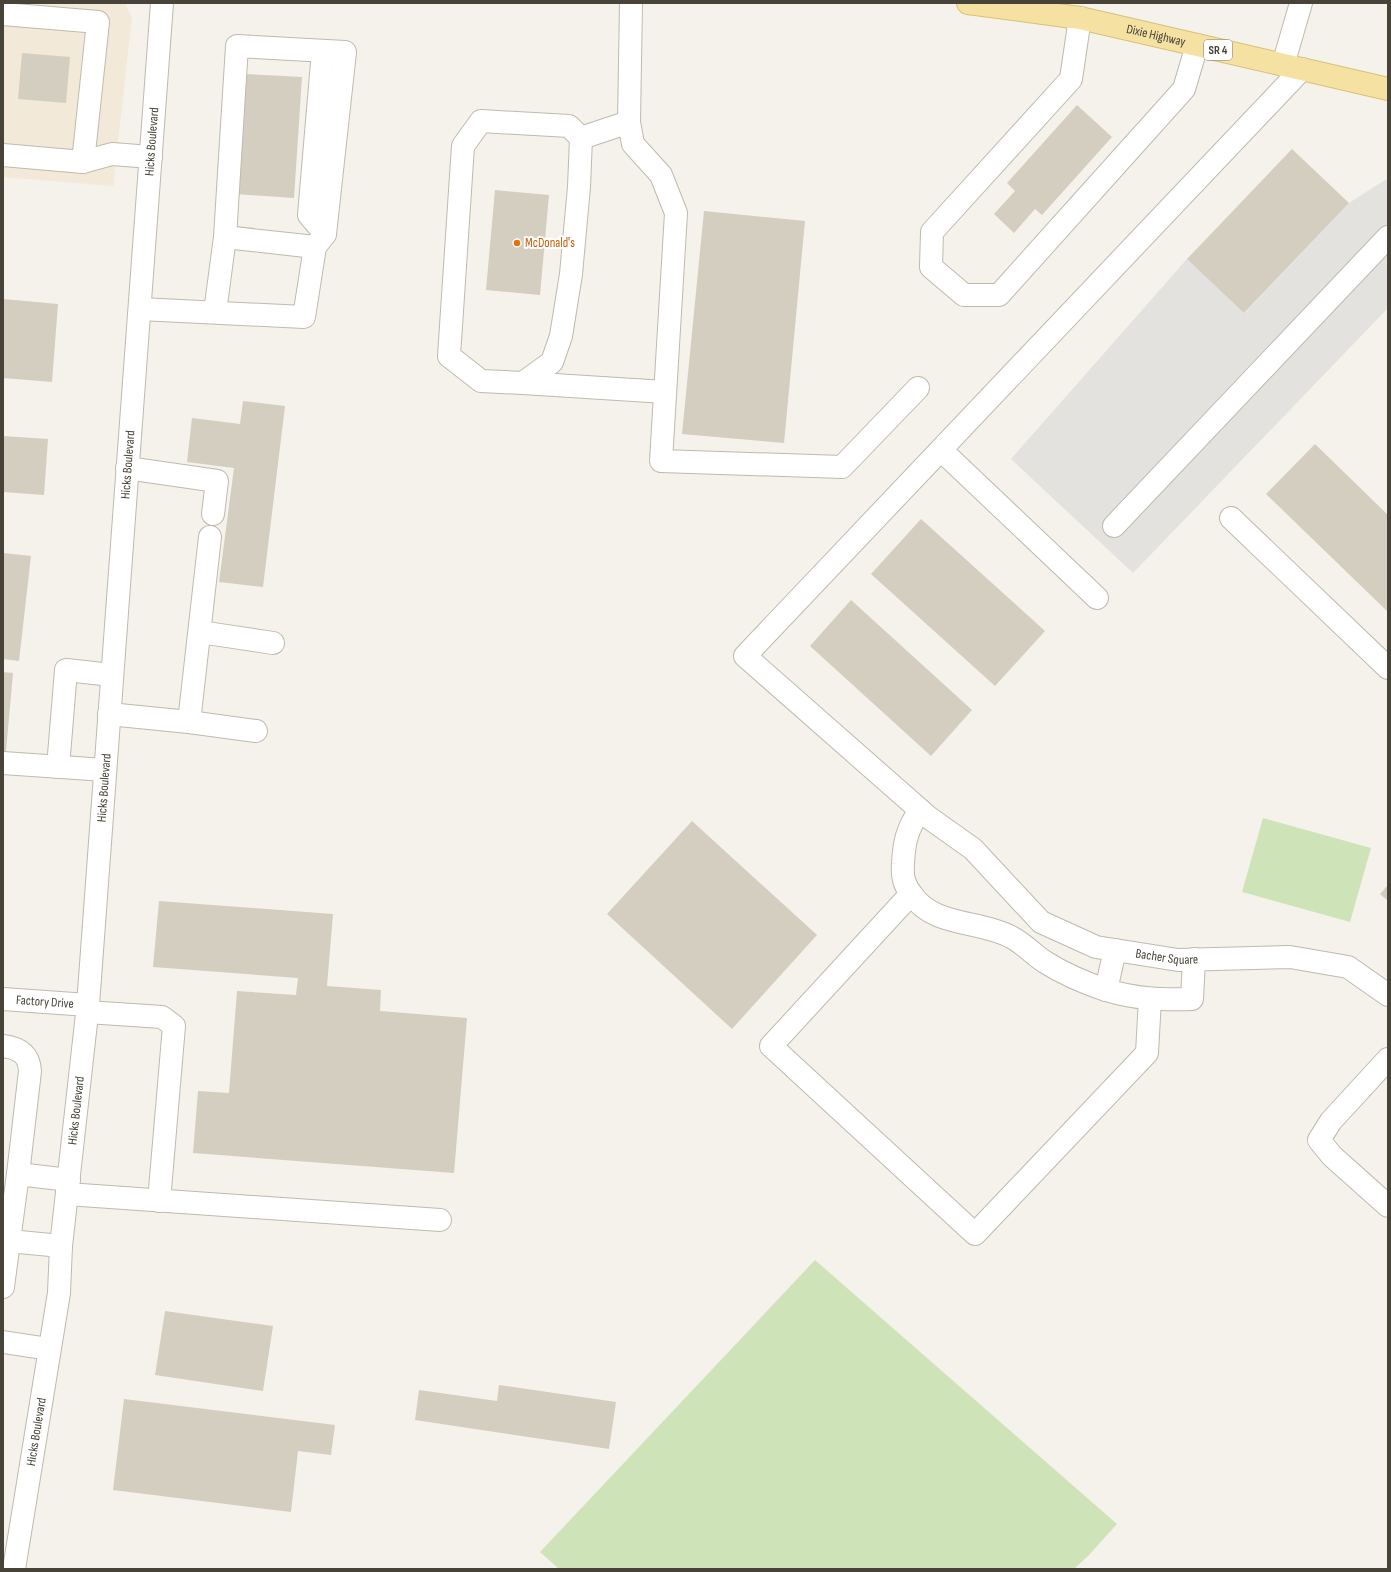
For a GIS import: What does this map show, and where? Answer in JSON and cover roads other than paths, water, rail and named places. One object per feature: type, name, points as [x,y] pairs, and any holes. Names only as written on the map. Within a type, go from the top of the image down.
[{"type":"main road","name":"Dixie Highway","points":[[968,3],[1048,8],[1080,18],[1388,89]]},
{"type":"street","name":"Hicks Boulevard","points":[[14,1569],[59,1293],[61,1246],[87,1009],[162,3]]},
{"type":"street","points":[[631,3],[629,122],[633,144],[661,175],[676,213],[661,461],[842,467],[918,388]]},
{"type":"street","points":[[1097,598],[940,450],[1293,67],[1301,3]]},
{"type":"street","points":[[3,14],[98,22],[83,162]]},
{"type":"street","points":[[1080,18],[1071,79],[932,232],[931,267],[964,294],[999,295],[1184,89],[1197,45]]},
{"type":"street","points":[[140,309],[304,317],[320,241],[345,52],[237,46],[225,237],[215,312]]},
{"type":"street","points":[[523,383],[552,362],[561,336],[571,274],[579,187],[581,138],[569,126],[481,120],[463,146],[449,356],[481,381],[665,392]]},
{"type":"street","points":[[581,138],[629,122]]},
{"type":"street","points":[[3,155],[83,162],[112,154],[151,157]]},
{"type":"street","points":[[225,237],[320,241]]},
{"type":"street","points":[[1114,526],[1388,237]]},
{"type":"street","name":"Bacher Square","points":[[940,450],[746,656],[920,810],[973,849],[1041,922],[1096,947],[1178,960],[1290,957],[1348,967],[1388,995]]},
{"type":"street","points":[[127,468],[217,481],[213,514]]},
{"type":"street","points":[[1231,518],[1388,668]]},
{"type":"street","points":[[189,722],[210,537]]},
{"type":"street","points":[[200,632],[273,643]]},
{"type":"street","points":[[58,767],[66,670],[112,675]]},
{"type":"street","points":[[109,714],[189,722],[256,731]]},
{"type":"street","points":[[3,763],[105,770]]},
{"type":"street","points":[[920,810],[908,830],[904,848],[903,878],[917,903],[931,913],[954,921],[996,929],[1068,975],[1089,984],[1124,995],[1150,999],[1192,999],[1194,960]]},
{"type":"street","points":[[911,894],[771,1046],[975,1234],[1146,1053],[1150,999]]},
{"type":"street","points":[[1106,990],[1115,950]]},
{"type":"street","name":"Factory Drive","points":[[3,999],[162,1017],[174,1026],[159,1201]]},
{"type":"street","points":[[3,1046],[12,1047],[27,1057],[30,1071],[18,1174],[6,1239],[3,1287]]},
{"type":"street","points":[[1383,1073],[1331,1120],[1319,1140],[1332,1156],[1388,1206]]},
{"type":"street","points":[[18,1174],[68,1187],[159,1201],[440,1220]]},
{"type":"street","points":[[6,1239],[61,1246]]},
{"type":"street","points":[[3,1342],[49,1349]]},
{"type":"place","name":"McDonald's","points":[[517,243]]}]
